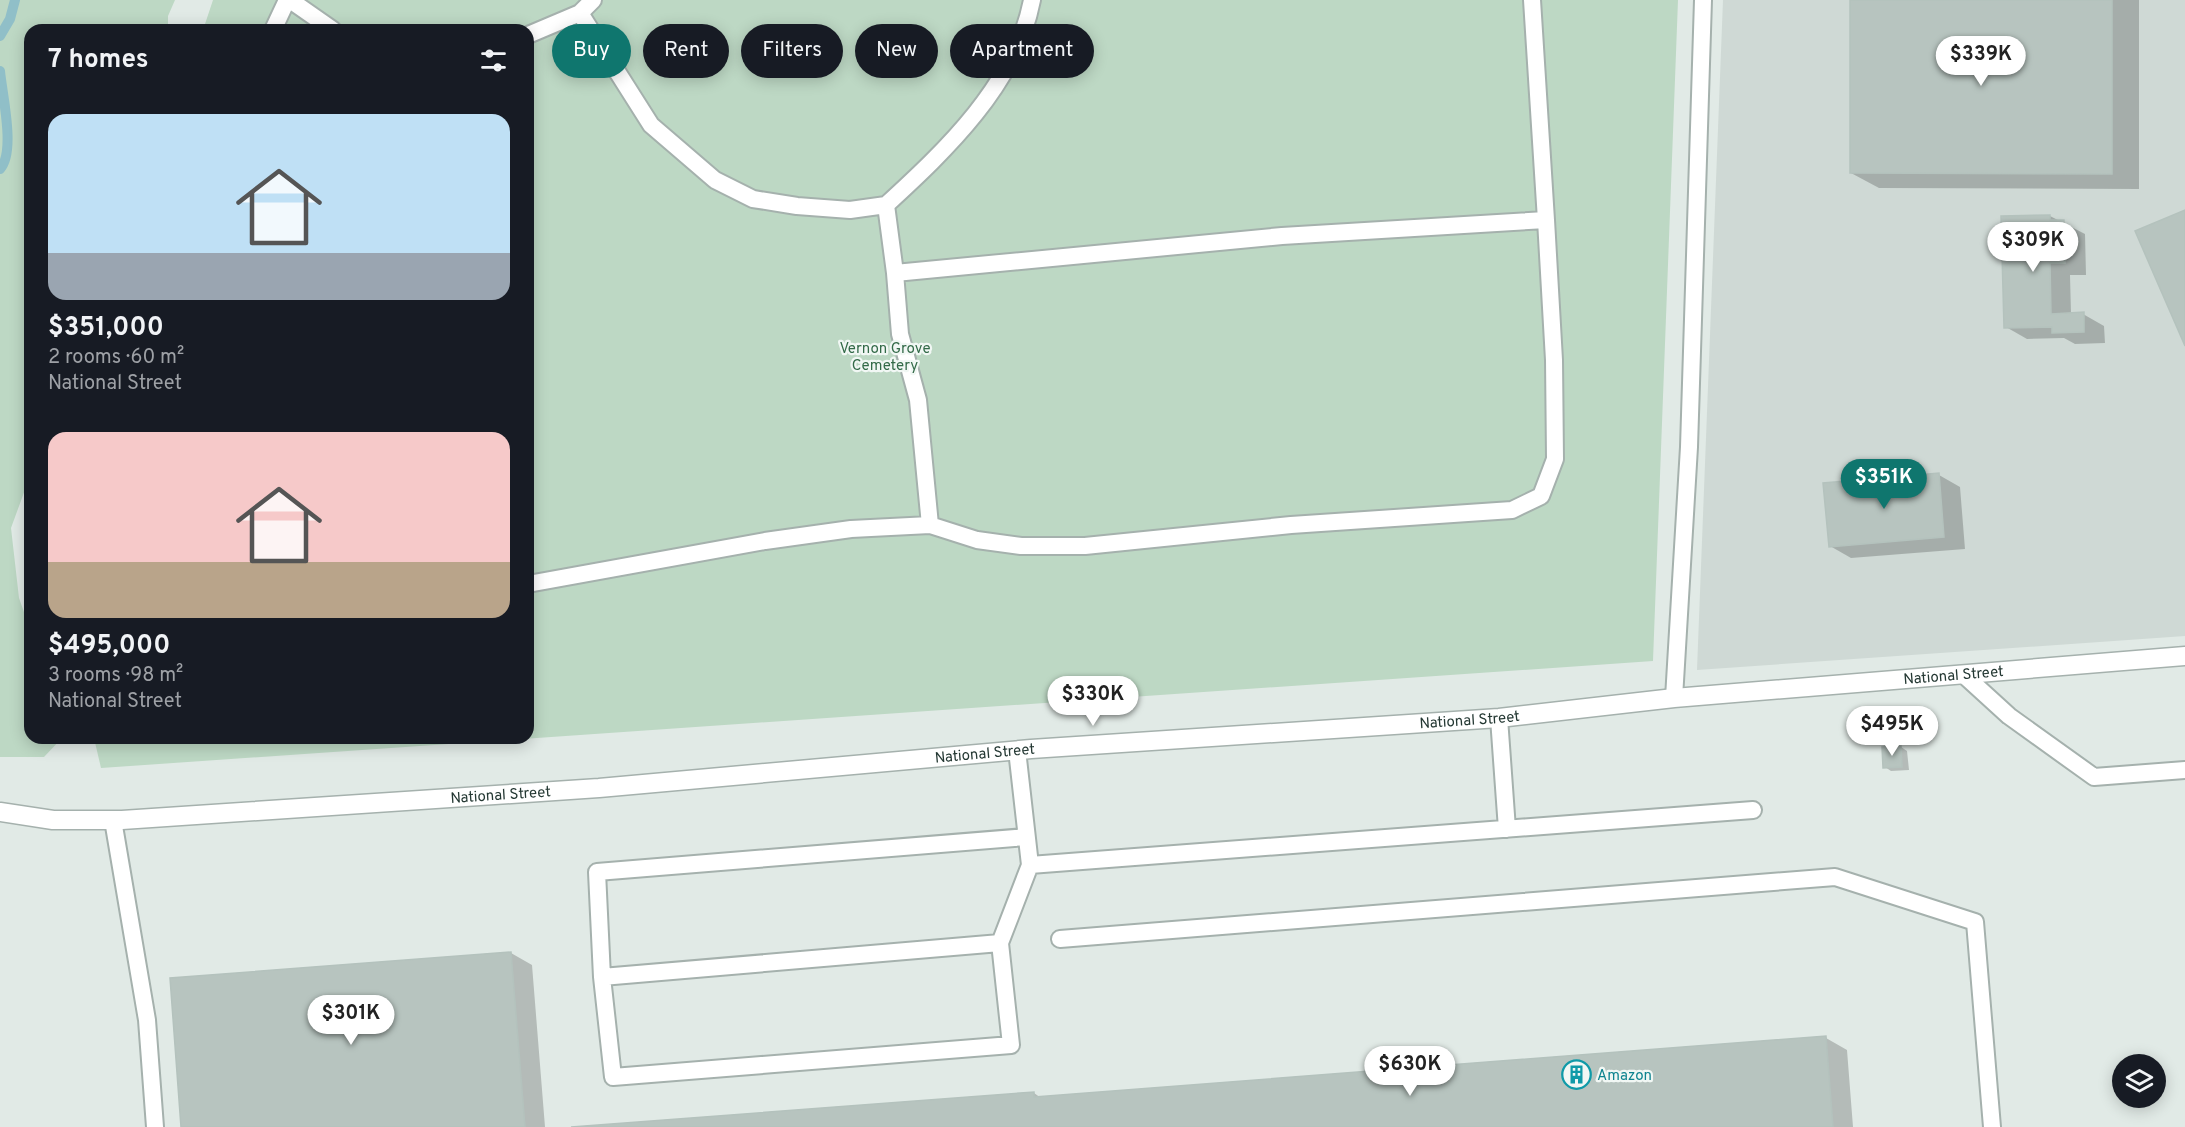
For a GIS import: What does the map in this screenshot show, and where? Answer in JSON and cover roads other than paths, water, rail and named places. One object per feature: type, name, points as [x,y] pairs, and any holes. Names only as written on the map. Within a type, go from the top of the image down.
[{"type":"street","name":"National Street","points":[[0,812],[53,820],[113,820],[599,788],[1017,750],[1499,718],[1674,698],[2185,656]]},
{"type":"lane","points":[[276,24],[288,0],[324,24]]},
{"type":"lane","points":[[534,32],[580,13],[593,0]]},
{"type":"lane","points":[[580,13],[651,125],[715,180],[753,199],[797,206],[850,210],[886,205],[915,179],[977,112],[1009,63],[1032,0]]},
{"type":"lane","points":[[534,583],[765,541],[851,529],[930,525],[977,540],[1021,546],[1085,546],[1292,525],[1512,510],[1541,496],[1555,459],[1554,360],[1532,0]]},
{"type":"lane","points":[[1674,698],[1689,447],[1702,0]]},
{"type":"lane","points":[[886,205],[900,334],[918,400],[930,525]]},
{"type":"lane","points":[[895,273],[1282,236],[1546,220]]},
{"type":"lane","points":[[1964,675],[2009,716],[2094,777],[2185,770]]},
{"type":"lane","points":[[1499,718],[1507,829]]},
{"type":"lane","points":[[1017,750],[1030,865],[1000,943],[1011,1046],[613,1077],[602,977],[597,872],[1026,837]]},
{"type":"lane","points":[[1030,865],[1753,810]]},
{"type":"lane","points":[[113,820],[147,1020],[155,1127]]},
{"type":"lane","points":[[1060,939],[1835,877],[1975,922],[1992,1127]]},
{"type":"lane","points":[[602,977],[1000,943]]},
{"type":"waterway","points":[[0,36],[10,19],[15,0]]},
{"type":"waterway","points":[[0,71],[8,137],[5,161],[0,169]]},
{"type":"place","name":"Amazon","points":[[1576,1075]]},
{"type":"park label","name":"Vernon Grove Cemetery","points":[[885,356]]}]
